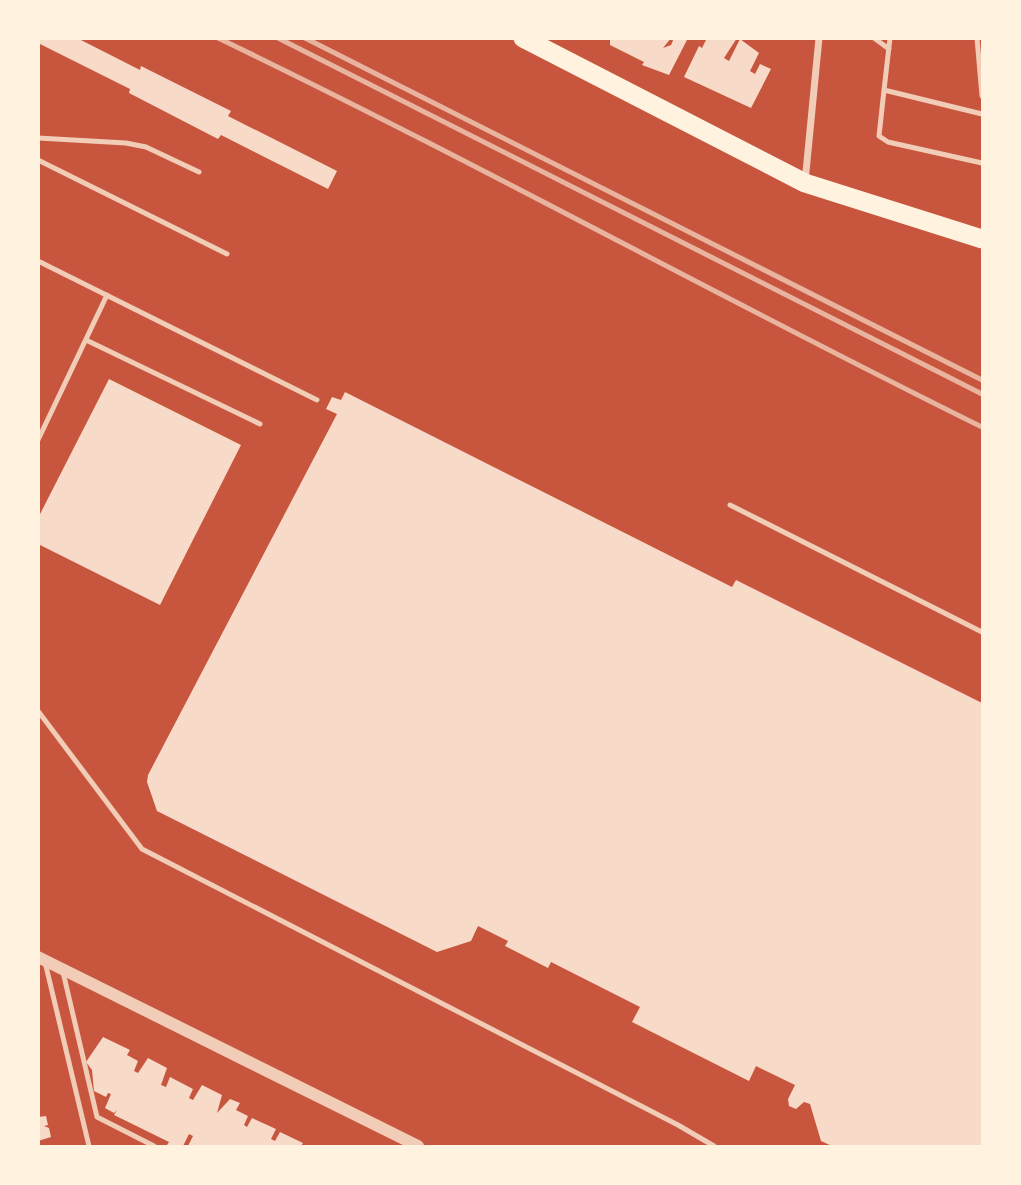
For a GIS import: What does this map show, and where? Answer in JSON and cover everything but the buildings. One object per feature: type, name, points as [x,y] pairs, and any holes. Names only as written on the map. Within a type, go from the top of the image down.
[{"type":"highway","points":[[523,38],[805,183],[982,239]]},
{"type":"street","points":[[805,183],[818,38]]},
{"type":"street","points":[[41,959],[418,1146]]},
{"type":"lane","points":[[874,38],[889,49]]},
{"type":"lane","points":[[890,38],[879,136],[888,142],[982,163]]},
{"type":"lane","points":[[977,38],[982,96]]},
{"type":"lane","points":[[884,90],[982,114]]},
{"type":"lane","points":[[38,138],[104,140],[137,145],[200,172]]},
{"type":"lane","points":[[38,160],[227,254]]},
{"type":"lane","points":[[38,261],[317,400]]},
{"type":"lane","points":[[38,440],[107,295]]},
{"type":"lane","points":[[86,340],[260,424]]},
{"type":"lane","points":[[730,505],[982,632]]},
{"type":"lane","points":[[38,711],[142,849],[714,1146]]},
{"type":"lane","points":[[41,959],[89,1146]]},
{"type":"lane","points":[[62,969],[97,1117],[154,1146]]},
{"type":"railway","points":[[218,38],[410,133],[982,427]]},
{"type":"railway","points":[[278,38],[982,394]]},
{"type":"railway","points":[[305,38],[982,380]]}]
